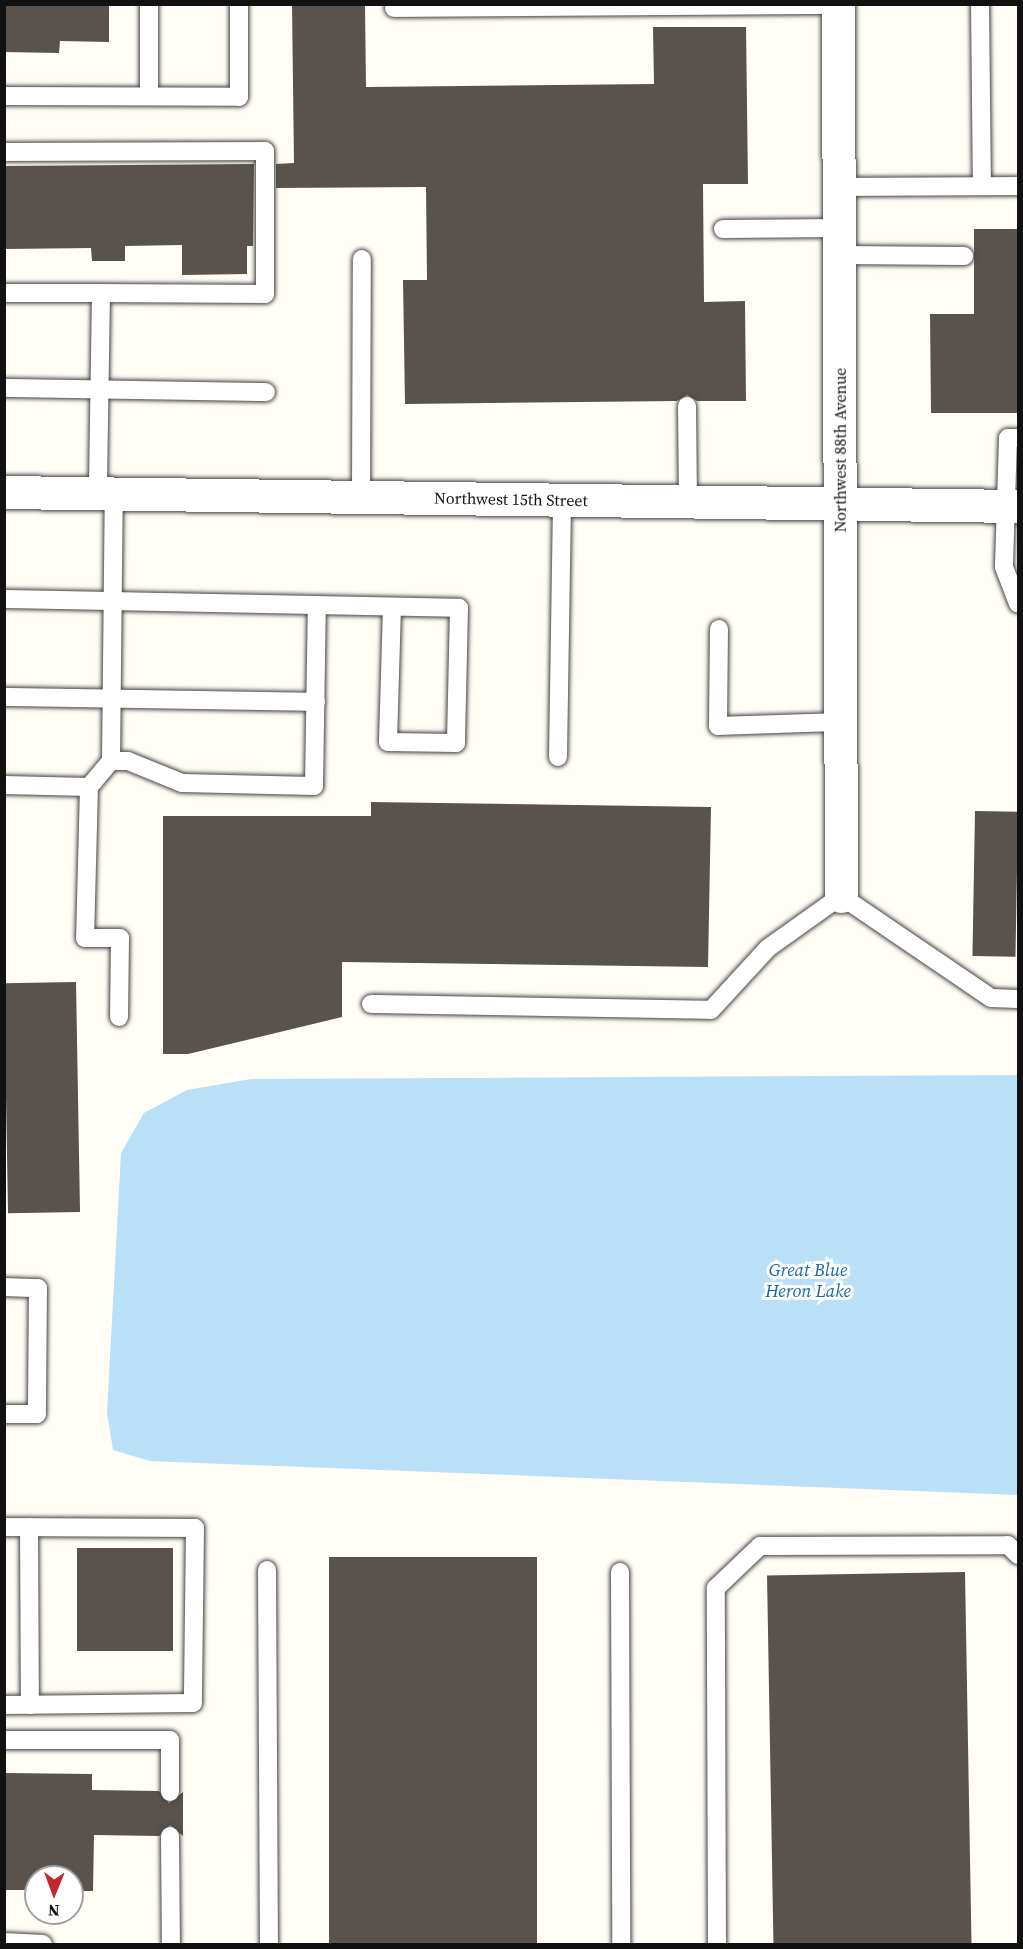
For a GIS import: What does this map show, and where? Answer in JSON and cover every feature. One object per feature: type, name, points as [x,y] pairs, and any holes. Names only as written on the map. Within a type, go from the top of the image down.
[{"type":"street","name":"Northwest 88th Avenue","points":[[838,4],[841,896]]},
{"type":"street","name":"Northwest 15th Street","points":[[4,492],[1012,506]]},
{"type":"lane","points":[[149,4],[149,96]]},
{"type":"lane","points":[[4,96],[239,97],[239,4]]},
{"type":"lane","points":[[394,8],[838,4]]},
{"type":"lane","points":[[980,4],[982,186]]},
{"type":"lane","points":[[4,152],[264,151],[266,294],[4,293]]},
{"type":"lane","points":[[840,187],[1018,186]]},
{"type":"lane","points":[[723,229],[964,256]]},
{"type":"lane","points":[[361,497],[362,259]]},
{"type":"lane","points":[[101,293],[100,391],[113,601],[111,760],[89,787],[85,938],[120,938],[118,1017]]},
{"type":"lane","points":[[4,388],[266,392]]},
{"type":"lane","points":[[687,406],[688,502]]},
{"type":"lane","points":[[1018,438],[1008,438],[1012,506],[1004,567],[1018,603]]},
{"type":"lane","points":[[558,757],[562,500]]},
{"type":"lane","points":[[4,599],[459,608],[456,743],[388,742],[392,607]]},
{"type":"lane","points":[[111,760],[128,761],[182,783],[314,786],[317,605]]},
{"type":"lane","points":[[719,629],[718,726],[841,722]]},
{"type":"lane","points":[[4,697],[316,702]]},
{"type":"lane","points":[[4,785],[89,787]]},
{"type":"lane","points":[[371,1004],[711,1010],[768,948],[841,896],[991,998],[1018,999]]},
{"type":"lane","points":[[4,1287],[38,1288],[38,1311],[37,1414],[4,1414]]},
{"type":"lane","points":[[4,1527],[195,1528],[193,1703],[4,1705]]},
{"type":"lane","points":[[29,1527],[30,1705]]},
{"type":"lane","points":[[717,1944],[716,1588],[760,1546],[1008,1545],[1018,1555]]},
{"type":"lane","points":[[267,1570],[269,1944]]},
{"type":"lane","points":[[620,1572],[621,1944]]},
{"type":"lane","points":[[4,1740],[170,1740],[170,1792]]},
{"type":"lane","points":[[170,1836],[171,1944]]},
{"type":"lane","points":[[4,1942],[43,1944]]},
{"type":"water","name":"Great Blue Heron Lake","points":[[1018,1075],[1018,1495],[150,1461],[113,1450],[107,1413],[121,1153],[144,1113],[187,1090],[251,1079]]},
{"type":"building","points":[[4,4],[109,4],[109,42],[60,41],[59,53],[4,52]]},
{"type":"building","points":[[292,4],[365,4],[366,87],[654,84],[653,27],[746,27],[748,184],[703,184],[704,302],[745,301],[746,401],[697,401],[687,395],[677,401],[405,404],[403,280],[427,280],[426,187],[276,188],[276,164],[294,163]]},
{"type":"building","points":[[254,164],[253,246],[247,246],[247,274],[182,275],[182,245],[125,246],[125,261],[92,261],[91,248],[4,249],[4,166]]},
{"type":"building","points":[[974,229],[1018,229],[1018,413],[931,413],[930,314],[974,314]]},
{"type":"building","points":[[371,802],[711,807],[708,967],[342,962],[342,1017],[188,1054],[163,1054],[163,816],[371,816]]},
{"type":"building","points":[[975,811],[1018,812],[1015,957],[972,956]]},
{"type":"building","points":[[76,982],[80,1212],[8,1213],[4,983]]},
{"type":"building","points":[[77,1548],[173,1548],[173,1651],[77,1651]]},
{"type":"building","points":[[329,1557],[537,1557],[537,1944],[329,1944]]},
{"type":"building","points":[[965,1572],[971,1944],[773,1944],[767,1575]]},
{"type":"building","points":[[4,1773],[92,1774],[92,1790],[159,1791],[169,1803],[183,1792],[183,1836],[170,1825],[159,1836],[94,1835],[93,1891],[84,1891],[84,1865],[24,1865],[24,1890],[4,1890]]}]
